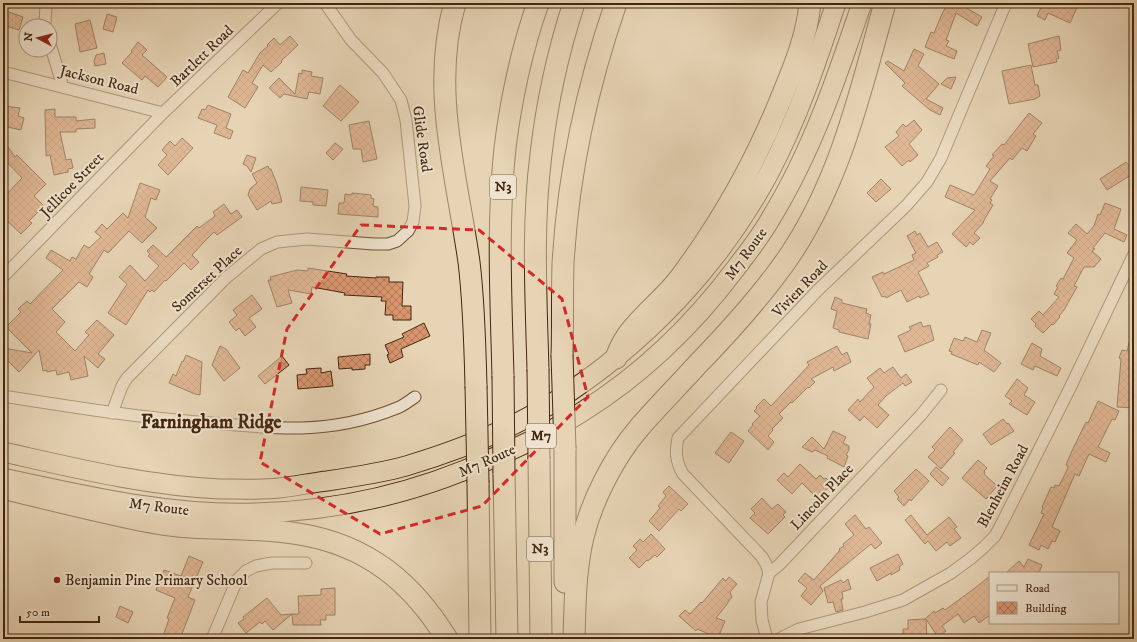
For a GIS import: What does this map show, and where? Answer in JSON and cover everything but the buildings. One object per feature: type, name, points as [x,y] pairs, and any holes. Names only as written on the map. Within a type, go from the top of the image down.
[{"type":"highway","points":[[455,3],[448,36],[445,68],[445,108],[469,262],[474,322],[480,639]]},
{"type":"highway","name":"N3","points":[[507,639],[501,261],[502,203],[506,148],[515,88],[529,28],[538,3]]},
{"type":"highway","name":"N3","points":[[541,639],[536,212],[540,154],[551,87],[563,36],[574,3]]},
{"type":"highway","points":[[566,639],[565,448],[562,354],[563,264],[567,213],[588,94],[616,3]]},
{"type":"highway","points":[[616,358],[627,336],[679,279],[714,230],[749,170],[791,76],[808,19],[810,3]]},
{"type":"highway","name":"M7 Route","points":[[3,452],[151,482],[220,489],[278,488],[363,476],[405,466],[466,445],[521,421],[554,402],[616,358],[683,295],[710,264],[747,209],[768,174],[790,132],[810,83],[836,3]]},
{"type":"highway","name":"M7 Route","points":[[3,478],[104,499],[162,508],[191,511],[248,513],[284,512],[330,508],[387,496],[420,487],[459,474],[531,442],[582,412],[644,367],[701,311],[724,285],[770,221],[791,184],[826,106],[862,3]]},
{"type":"highway","points":[[574,639],[575,593],[578,563],[583,537],[601,490],[612,468],[638,429],[729,331],[760,295],[789,257],[827,186],[851,123],[885,3]]},
{"type":"highway","points":[[3,488],[78,507],[143,521],[178,526],[298,534],[319,538],[352,549],[378,564],[400,581],[419,599],[448,639]]},
{"type":"street","points":[[45,18],[46,3]]},
{"type":"street","name":"Bartlett Road","points":[[164,113],[278,3]]},
{"type":"street","name":"Glide Road","points":[[325,3],[351,40],[383,73],[401,100],[406,120],[415,206],[413,222],[408,231]]},
{"type":"street","name":"Vivien Road","points":[[769,573],[762,557],[683,474],[676,456],[678,438],[818,290],[906,206],[926,182],[941,158],[1006,3]]},
{"type":"street","points":[[54,58],[62,86]]},
{"type":"street","name":"Jackson Road","points":[[3,72],[164,113]]},
{"type":"street","name":"Jellicoe Street","points":[[3,277],[164,113]]},
{"type":"street","name":"Somerset Place","points":[[112,413],[122,386],[127,378],[227,276],[261,249],[277,242],[307,239],[388,244],[397,241],[408,231]]},
{"type":"street","name":"Blenheim Road","points":[[779,639],[799,629],[865,612],[903,600],[951,574],[995,536],[1070,388],[1134,254]]},
{"type":"street","name":"Lincoln Place","points":[[769,573],[779,565],[921,416],[941,390]]},
{"type":"street","points":[[3,396],[164,420],[260,427],[302,428],[331,425],[362,419],[398,408],[415,397]]},
{"type":"street","points":[[212,639],[237,580],[246,571],[256,566],[272,563],[306,563]]},
{"type":"street","points":[[767,639],[762,620],[761,602],[769,573]]},
{"type":"highlighted area","points":[[361,225],[479,230],[562,299],[588,397],[482,506],[380,534],[260,462],[287,329]]},
{"type":"place","name":"Benjamin Pine Primary School","points":[[57,580]]},
{"type":"district","name":"Farningham Ridge","points":[[211,422]]}]
